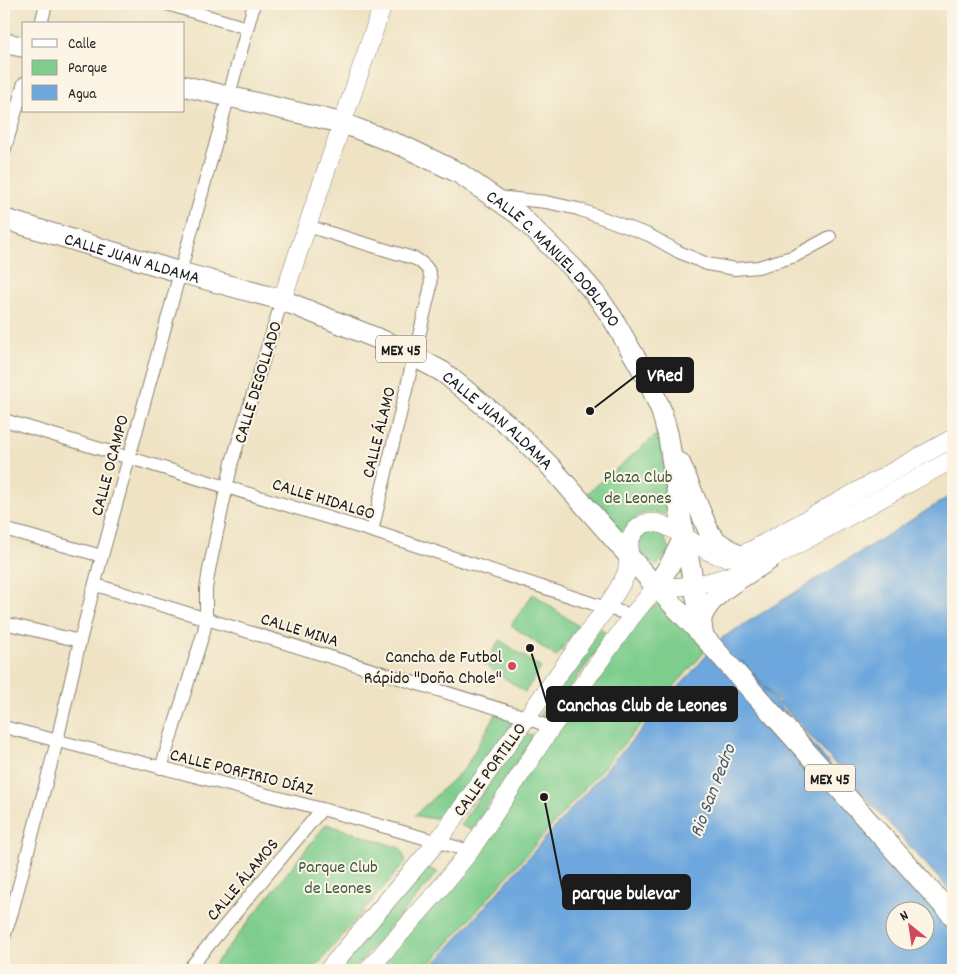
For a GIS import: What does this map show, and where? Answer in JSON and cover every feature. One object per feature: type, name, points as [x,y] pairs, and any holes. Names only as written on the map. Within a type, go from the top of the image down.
[{"type":"main road","points":[[4,43],[22,48]]},
{"type":"main road","name":"CALLE C. MANUEL DOBLADO","points":[[185,86],[342,123],[405,147],[459,172],[518,214],[574,269],[597,296],[613,319],[647,378],[661,410],[668,435],[684,537],[703,632]]},
{"type":"main road","name":"CALLE JUAN ALDAMA","points":[[4,219],[180,272],[282,300],[360,330],[415,356],[443,372],[513,429],[550,466],[656,587],[703,632]]},
{"type":"main road","points":[[668,435],[709,532],[716,541],[739,556]]},
{"type":"main road","points":[[656,587],[684,537]]},
{"type":"main road","points":[[703,632],[709,602],[769,560]]},
{"type":"main road","name":"MEX 45","points":[[703,632],[953,916]]},
{"type":"street","points":[[42,22],[46,4]]},
{"type":"street","points":[[167,4],[247,28]]},
{"type":"street","name":"CALLE OCAMPO","points":[[4,937],[57,741],[102,556],[254,4]]},
{"type":"street","name":"CALLE DEGOLLADO","points":[[161,768],[201,642],[206,619],[205,602],[208,580],[227,486],[239,439],[282,300],[383,4]]},
{"type":"street","points":[[4,152],[22,90]]},
{"type":"street","points":[[494,196],[546,202],[578,209],[649,235],[679,252],[707,264],[735,269],[758,267],[795,256],[830,237]]},
{"type":"street","name":"CALLE ÁLAMO","points":[[308,226],[416,258],[429,271],[432,277],[415,356],[372,531]]},
{"type":"street","name":"CALLE HIDALGO","points":[[4,420],[227,486],[372,531],[606,608],[633,615]]},
{"type":"street","points":[[739,556],[953,438]]},
{"type":"street","points":[[656,587],[676,588],[693,586],[769,560],[953,459]]},
{"type":"street","name":"CALLE PORTILLO","points":[[328,970],[437,842],[606,608],[626,574],[630,542],[633,534],[645,524],[658,522],[716,555],[727,557],[739,556]]},
{"type":"street","points":[[4,530],[102,556]]},
{"type":"street","name":"CALLE MINA","points":[[96,585],[526,718],[551,728]]},
{"type":"street","name":"CALLE PORTILLO","points":[[368,970],[437,892],[470,851],[551,728],[633,615],[656,587]]},
{"type":"street","points":[[4,623],[80,641]]},
{"type":"street","name":"CALLE PORFIRIO DÍAZ","points":[[4,727],[322,809],[470,851]]},
{"type":"street","name":"CALLE ÁLAMOS","points":[[188,970],[322,809]]},
{"type":"green space","name":"Plaza Club de Leones","points":[[660,432],[669,516],[652,512],[639,516],[629,526],[623,542],[584,496]]},
{"type":"green space","points":[[654,530],[664,538],[669,551],[658,565],[652,563],[640,553],[638,544],[642,534]]},
{"type":"green space","points":[[533,594],[578,626],[556,657],[511,625]]},
{"type":"green space","points":[[660,603],[708,648],[425,970],[370,970],[643,611]]},
{"type":"green space","points":[[600,628],[608,635],[547,720],[540,715]]},
{"type":"green space","name":"Cancha de Futbol Rápido \"Doña Chole\"","points":[[500,640],[541,668],[525,692],[484,664]]},
{"type":"green space","points":[[496,714],[515,719],[453,807],[435,818],[415,815],[465,768]]},
{"type":"green space","points":[[525,733],[534,736],[472,830],[460,825]]},
{"type":"green space","name":"Parque Club de Leones","points":[[326,824],[400,848],[406,861],[313,970],[210,970]]},
{"type":"green space","points":[[425,867],[438,872],[353,970],[337,970]]},
{"type":"water","name":"Rio San Pedro","points":[[953,494],[953,894],[741,660],[953,908],[953,970],[429,970],[722,638]]},
{"type":"place","name":"VRed","points":[[590,411]]},
{"type":"place","name":"Canchas Club de Leones","points":[[530,648]]},
{"type":"place","name":"Cancha de Futbol Rápido \"Doña Chole\"","points":[[512,666]]},
{"type":"place","name":"parque bulevar","points":[[544,797]]}]
